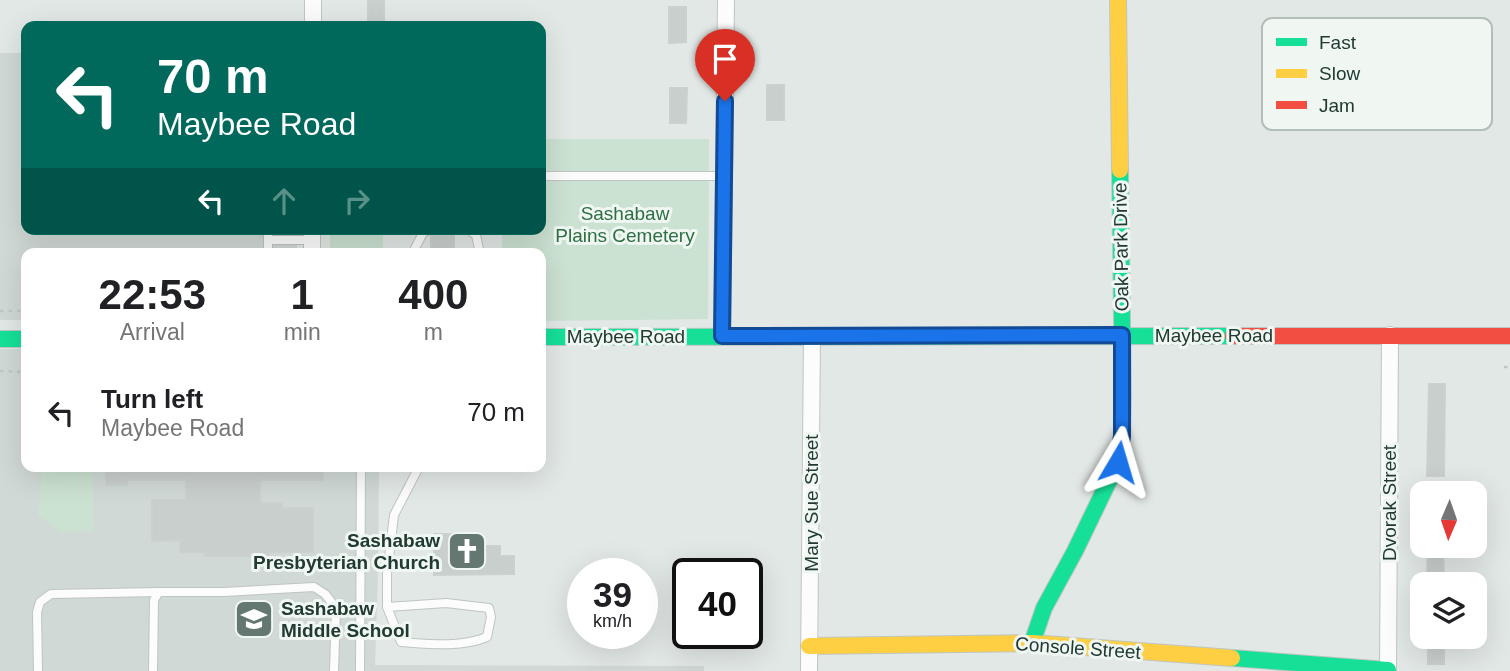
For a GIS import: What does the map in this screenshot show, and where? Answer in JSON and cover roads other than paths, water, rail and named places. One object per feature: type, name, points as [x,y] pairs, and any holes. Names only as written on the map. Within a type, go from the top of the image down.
[{"type":"street","points":[[313,0],[313,21]]},
{"type":"street","points":[[722,336],[726,0]]},
{"type":"street","name":"Oak Park Drive","points":[[1032,643],[1044,608],[1118,462],[1122,436],[1118,0]]},
{"type":"street","name":"Dvorak Street","points":[[1388,671],[1390,335]]},
{"type":"street","name":"Mary Sue Street","points":[[809,671],[812,336]]},
{"type":"street","name":"Maybee Road","points":[[546,337],[1510,336]]},
{"type":"street","points":[[0,339],[21,339]]},
{"type":"street","name":"Console Street","points":[[809,646],[1032,643],[1388,671]]},
{"type":"lane","points":[[546,176],[724,176]]},
{"type":"lane","points":[[268,235],[268,248]]},
{"type":"lane","points":[[268,240],[312,241]]},
{"type":"lane","points":[[360,671],[361,472]]},
{"type":"lane","points":[[387,607],[446,603],[489,608],[491,617],[487,637],[443,645],[401,642],[387,607],[387,574],[394,515],[416,472]]},
{"type":"lane","points":[[38,671],[37,612],[40,602],[51,594],[224,592],[314,587],[325,594],[336,608],[334,671]]},
{"type":"lane","points":[[153,671],[155,600],[160,592]]},
{"type":"place","name":"Sashabaw Presbyterian Church","points":[[467,551]]},
{"type":"place","name":"Sashabaw Middle School","points":[[254,619]]},
{"type":"park label","name":"Sashabaw Plains Cemetery","points":[[625,224]]}]
